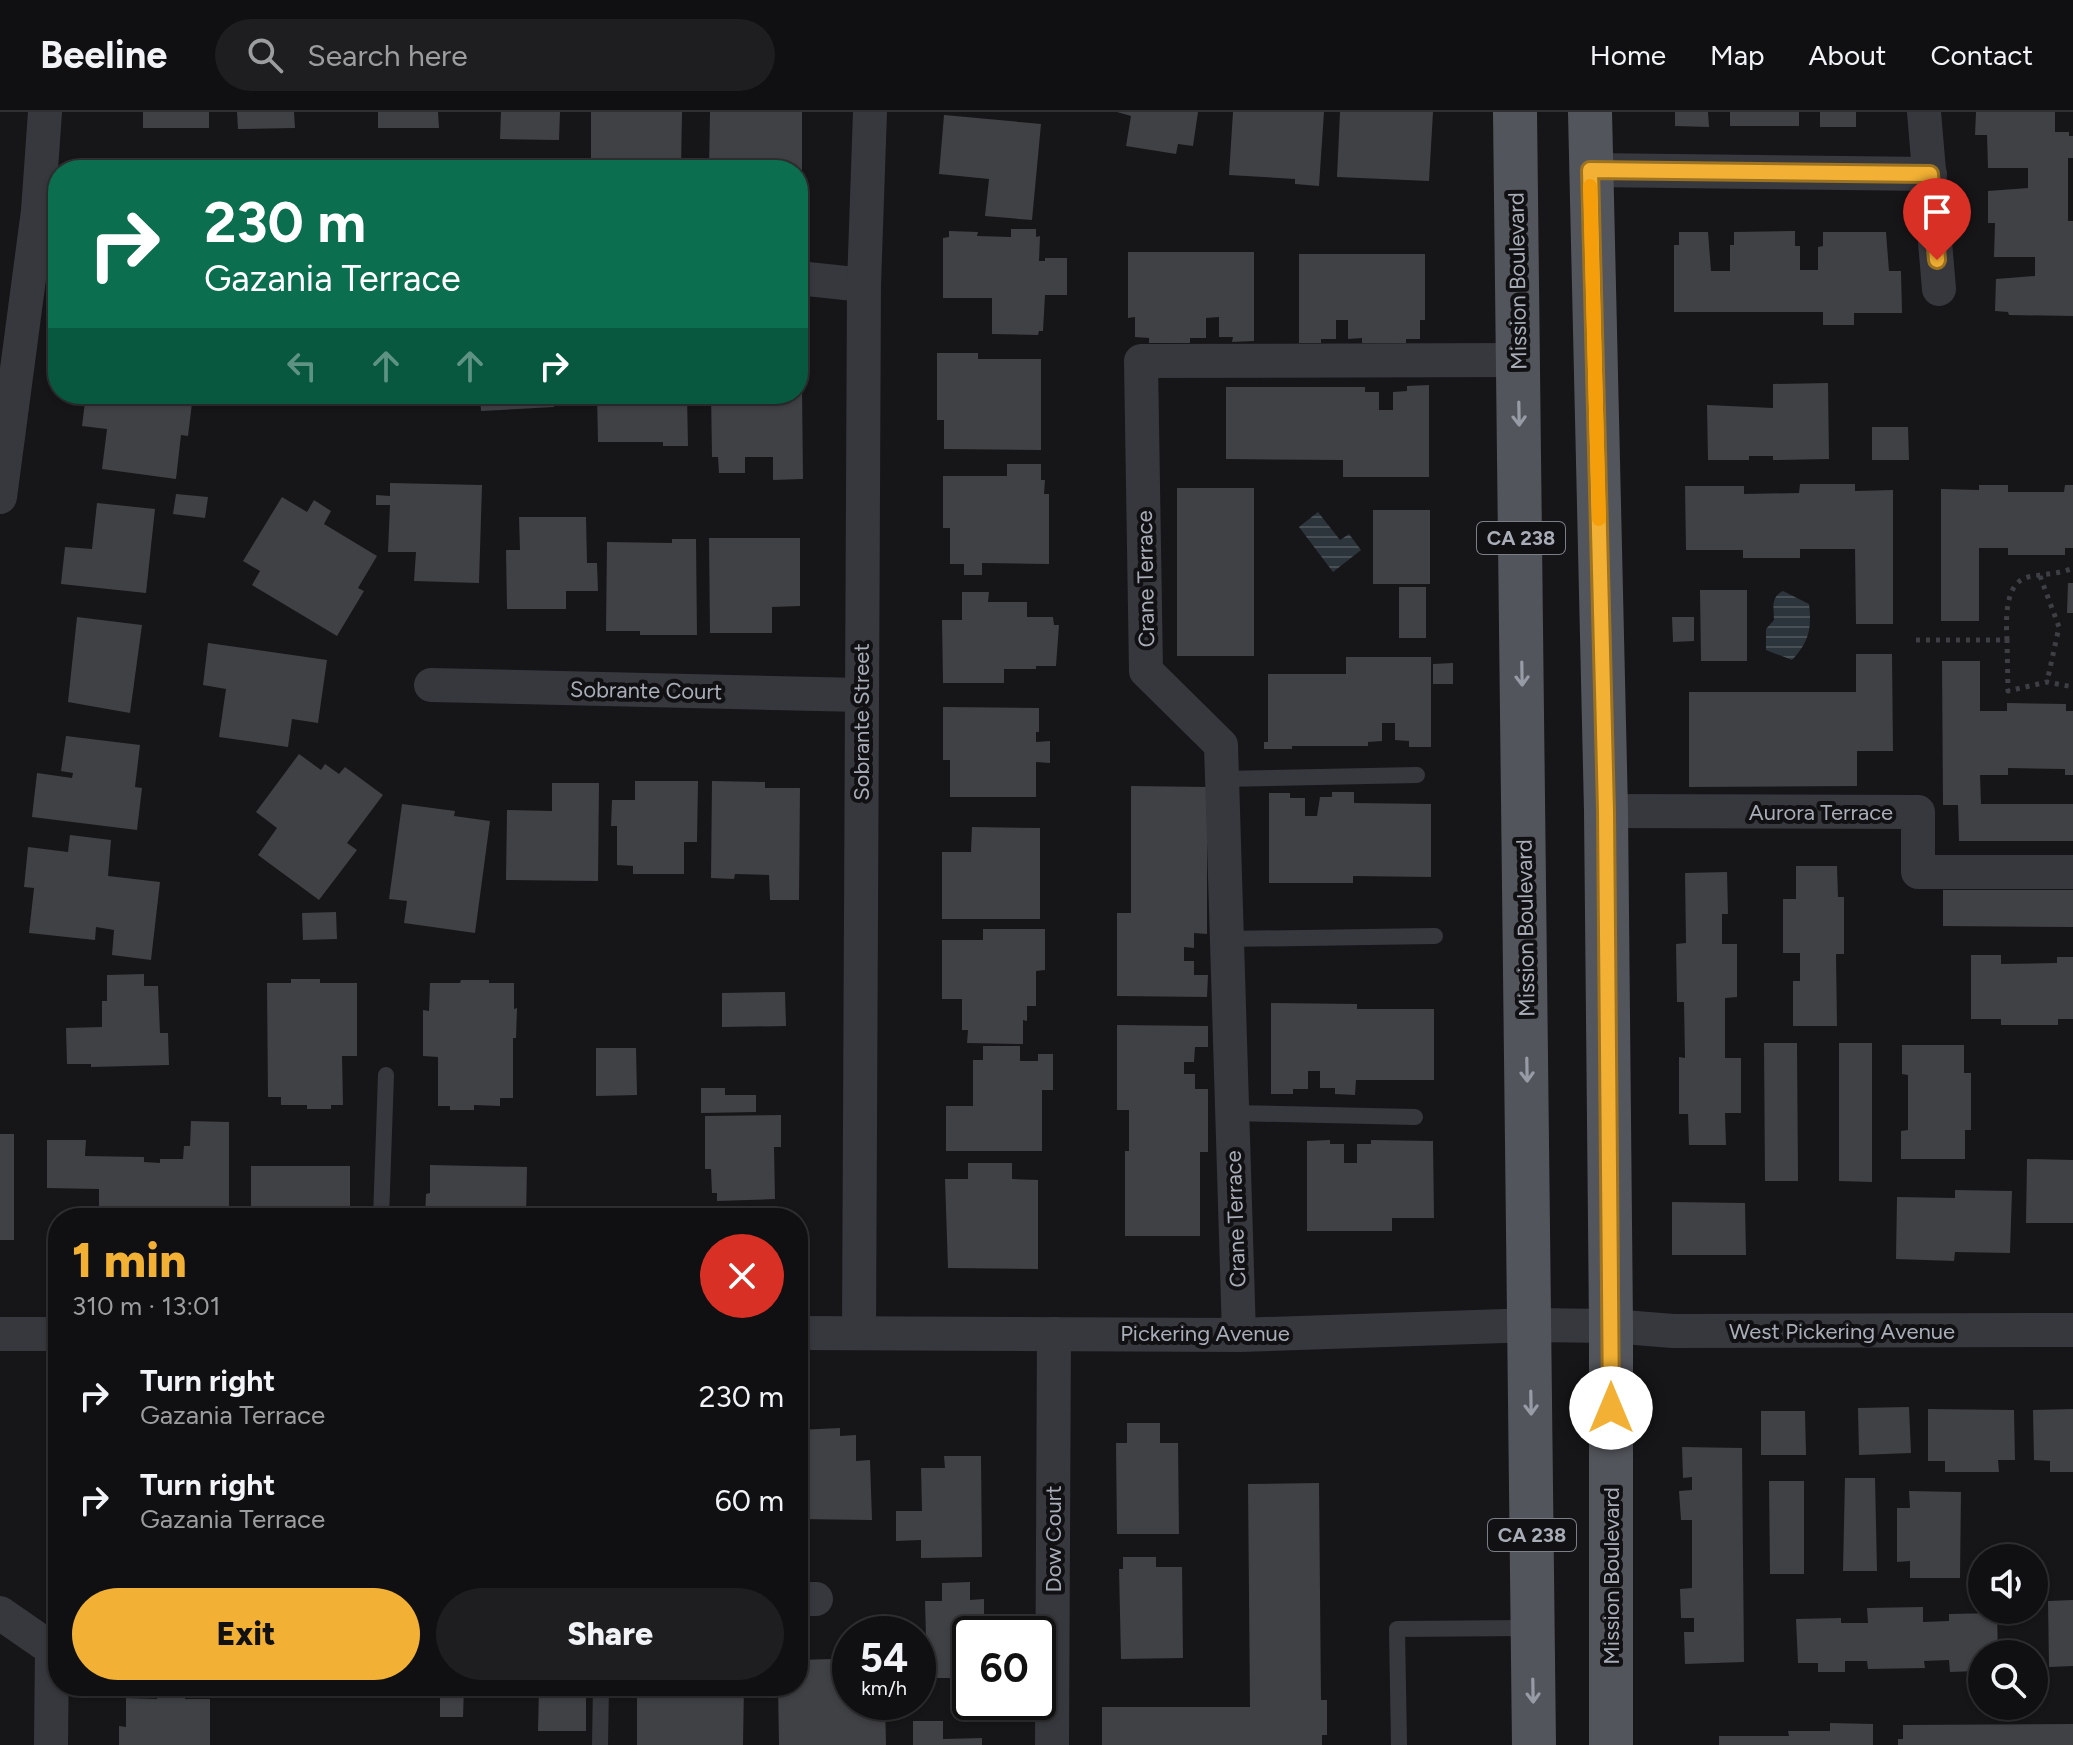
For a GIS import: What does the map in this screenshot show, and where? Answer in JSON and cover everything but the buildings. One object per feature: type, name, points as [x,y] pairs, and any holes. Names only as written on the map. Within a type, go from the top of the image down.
[{"type":"main road","name":"Mission Boulevard","points":[[1515,112],[1534,1745]]},
{"type":"main road","name":"Mission Boulevard","points":[[1590,112],[1606,811],[1611,1745]]},
{"type":"street","points":[[0,497],[48,210],[45,112]]},
{"type":"street","name":"Sobrante Street","points":[[859,1333],[864,285],[870,112]]},
{"type":"street","points":[[1924,112],[1939,289]]},
{"type":"street","points":[[1590,170],[1930,174]]},
{"type":"street","points":[[808,279],[864,285]]},
{"type":"street","name":"Crane Terrace","points":[[1239,1335],[1221,745],[1146,671],[1141,361],[1519,360]]},
{"type":"street","name":"Sobrante Court","points":[[431,685],[861,695]]},
{"type":"street","name":"Aurora Terrace","points":[[1606,811],[1918,812],[1918,872],[2073,872]]},
{"type":"street","name":"Pickering Avenue","points":[[808,1333],[1239,1335],[1530,1325],[1611,1326]]},
{"type":"street","name":"West Pickering Avenue","points":[[1611,1326],[1673,1331],[2073,1330]]},
{"type":"street","points":[[0,1347],[0,1334],[48,1334]]},
{"type":"street","name":"Dow Court","points":[[1052,1745],[1054,1334]]},
{"type":"street","points":[[0,1613],[48,1646]]},
{"type":"street","points":[[51,1745],[52,1696]]},
{"type":"lane","points":[[1221,779],[1417,775]]},
{"type":"lane","points":[[1227,939],[1435,936]]},
{"type":"lane","points":[[381,1208],[386,1075]]},
{"type":"lane","points":[[1232,1113],[1415,1117]]},
{"type":"lane","points":[[1399,1745],[1397,1629],[1533,1628]]},
{"type":"lane","points":[[600,1745],[601,1696]]},
{"type":"path","points":[[2073,568],[2024,578],[2014,589],[2006,613],[2008,691],[2047,682],[2073,687]]},
{"type":"path","points":[[2040,576],[2059,627],[2047,682]]},
{"type":"path","points":[[1916,640],[2007,640]]},
{"type":"shaded area","points":[[1318,512],[1340,540],[1349,534],[1361,550],[1333,572],[1299,527]]},
{"type":"shaded area","points":[[1783,591],[1809,604],[1808,634],[1792,660],[1766,650],[1766,629],[1774,620],[1774,600]]},
{"type":"slow traffic","points":[[1590,186],[1599,519]]},
{"type":"route","points":[[1611,1408],[1606,811],[1590,170],[1930,174],[1937,260]]}]
